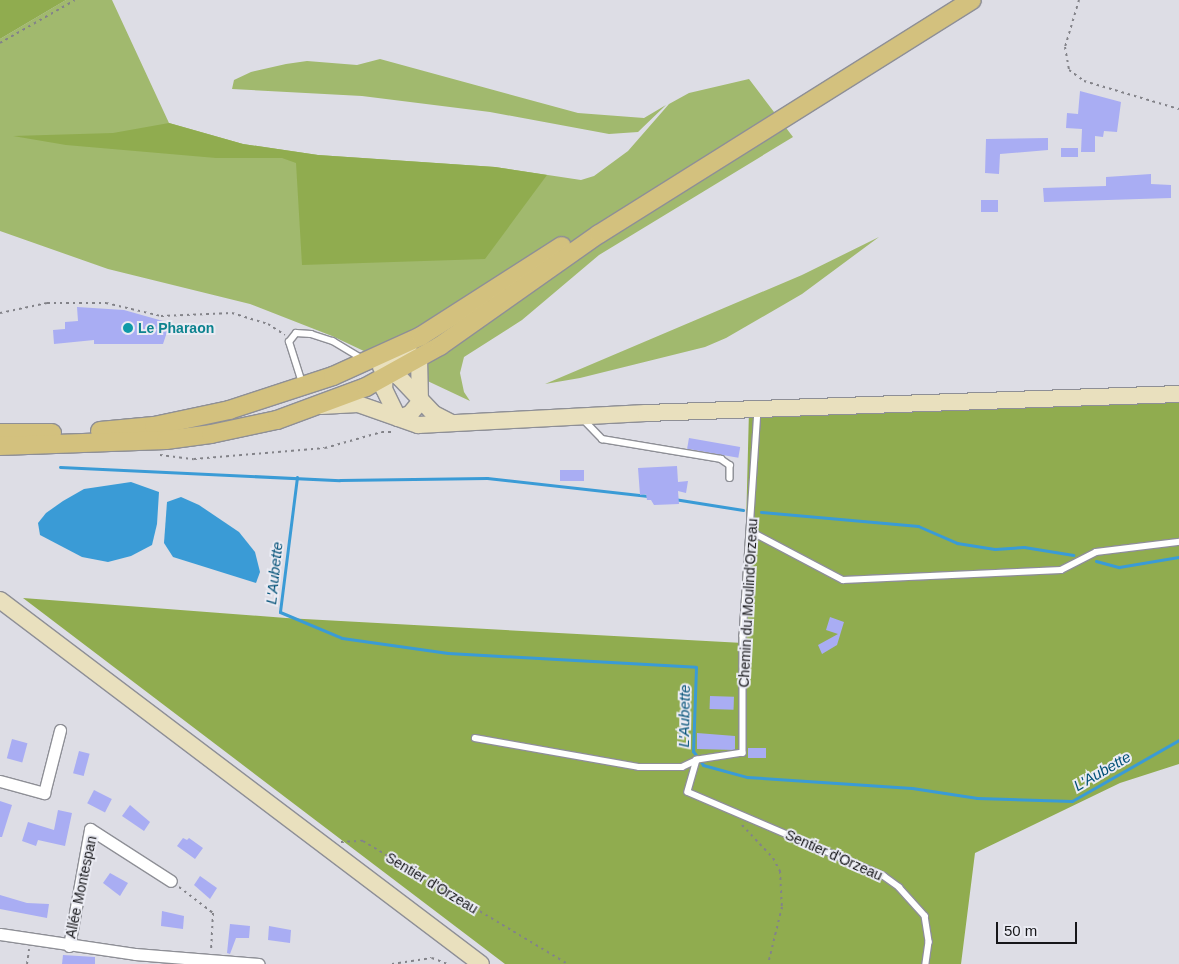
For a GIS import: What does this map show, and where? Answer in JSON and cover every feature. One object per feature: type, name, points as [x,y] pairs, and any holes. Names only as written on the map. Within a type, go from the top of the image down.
[{"type":"main road","points":[[0,446],[22,438],[154,426],[229,410],[302,388],[421,336],[954,0]]},
{"type":"main road","points":[[22,438],[166,440],[211,434],[319,407],[419,358],[599,234],[972,0]]},
{"type":"street","points":[[399,425],[388,398],[388,373],[392,359],[421,336]]},
{"type":"street","points":[[399,425],[420,402],[419,358]]},
{"type":"street","points":[[367,361],[388,373],[434,414],[450,422]]},
{"type":"street","points":[[319,407],[354,404],[399,425],[418,426],[450,422],[579,416],[1179,394]]},
{"type":"street","points":[[0,600],[481,964]]},
{"type":"street","points":[[0,781],[44,793],[60,730]]},
{"type":"street","name":"Allée Montespan","points":[[69,946],[90,829],[171,881]]},
{"type":"street","points":[[0,934],[69,946],[259,964]]},
{"type":"lane","points":[[302,388],[290,352],[290,338],[296,333],[311,334],[333,341],[367,361]]},
{"type":"lane","name":"Chemin du Moulind'Orzeau","points":[[698,760],[743,753],[743,636],[758,409]]},
{"type":"lane","points":[[579,416],[602,439],[721,460],[730,465],[730,478]]},
{"type":"lane","points":[[750,531],[842,580],[1061,570],[1096,552],[1179,542]]},
{"type":"lane","points":[[475,738],[639,767],[682,767],[698,760]]},
{"type":"lane","name":"Sentier d'Orzeau","points":[[698,760],[688,792],[884,876],[899,887],[925,916],[929,942],[926,964]]},
{"type":"path","points":[[0,43],[75,0]]},
{"type":"path","points":[[1080,0],[1065,47],[1069,70],[1084,81],[1179,109]]},
{"type":"path","points":[[0,313],[47,304],[74,303],[106,303],[160,316],[232,313],[268,324],[290,338]]},
{"type":"path","points":[[154,455],[194,459],[325,448],[382,432],[399,425]]},
{"type":"path","points":[[727,808],[774,858],[780,871],[782,907],[768,964]]},
{"type":"path","name":"Sentier d'Orzeau","points":[[345,842],[363,841],[568,964]]},
{"type":"path","points":[[171,881],[213,913],[210,960]]},
{"type":"path","points":[[27,964],[31,940]]},
{"type":"path","points":[[392,964],[432,958],[448,964]]},
{"type":"green space","points":[[0,0],[66,0],[0,39]]},
{"type":"green space","points":[[66,0],[112,0],[169,123],[243,144],[318,155],[495,167],[581,180],[594,176],[628,151],[669,104],[689,93],[749,79],[793,137],[599,255],[522,320],[464,357],[460,373],[464,392],[470,401],[332,336],[250,304],[108,269],[0,231],[0,39]]},
{"type":"green space","points":[[380,59],[578,113],[644,118],[666,105],[638,132],[609,134],[490,112],[362,96],[232,89],[234,80],[251,72],[286,64],[307,61],[357,65]]},
{"type":"green space","points":[[169,123],[243,144],[318,155],[495,167],[547,175],[485,259],[302,265],[296,163],[282,158],[216,158],[66,145],[13,136],[113,133]]},
{"type":"green space","points":[[879,237],[802,294],[726,338],[705,347],[580,378],[545,384],[802,275]]},
{"type":"green space","points":[[1179,398],[1179,764],[1120,783],[975,853],[961,964],[505,964],[23,598],[286,618],[743,643],[749,410]]},
{"type":"water","points":[[131,482],[159,492],[157,524],[152,545],[131,556],[108,562],[82,557],[40,535],[38,523],[46,513],[63,501],[84,489]]},
{"type":"water","points":[[181,497],[199,505],[239,532],[255,552],[260,572],[256,583],[173,557],[164,543],[167,502]]},
{"type":"building","points":[[1080,91],[1121,102],[1117,132],[1104,131],[1103,137],[1095,136],[1095,152],[1081,152],[1082,129],[1066,128],[1067,113],[1078,114]]},
{"type":"building","points":[[1048,138],[1048,150],[1000,154],[999,174],[985,173],[986,139]]},
{"type":"building","points":[[1061,148],[1078,148],[1078,157],[1061,157]]},
{"type":"building","points":[[1151,174],[1151,184],[1171,185],[1171,198],[1044,202],[1043,188],[1106,186],[1106,177]]},
{"type":"building","points":[[981,200],[998,200],[998,212],[981,212]]},
{"type":"building","name":"Le Pharaon","points":[[77,307],[124,310],[170,323],[163,344],[94,344],[94,340],[54,344],[53,330],[65,329],[65,322],[78,321]]},
{"type":"building","points":[[689,438],[740,447],[738,458],[687,449]]},
{"type":"building","points":[[677,466],[678,482],[688,481],[686,493],[678,491],[679,504],[654,505],[651,500],[647,500],[646,494],[640,495],[638,468]]},
{"type":"building","points":[[560,470],[584,470],[584,481],[560,481]]},
{"type":"building","points":[[830,617],[844,622],[837,645],[822,654],[818,645],[838,634],[826,630]]},
{"type":"building","points":[[710,696],[734,697],[734,710],[710,709]]},
{"type":"building","points":[[697,733],[735,736],[735,750],[697,749]]},
{"type":"building","points":[[12,739],[27,743],[22,762],[7,758]]},
{"type":"building","points":[[748,748],[766,748],[766,758],[748,758]]},
{"type":"building","points":[[79,751],[90,754],[84,776],[73,773]]},
{"type":"building","points":[[94,790],[112,799],[105,812],[87,803]]},
{"type":"building","points":[[0,801],[12,805],[2,837],[0,837]]},
{"type":"building","points":[[130,805],[150,822],[144,831],[122,816]]},
{"type":"building","points":[[58,810],[72,813],[65,846],[38,840],[36,846],[22,841],[28,822],[54,830]]},
{"type":"building","points":[[183,838],[187,840],[189,838],[203,848],[195,859],[177,846]]},
{"type":"building","points":[[110,873],[128,883],[120,896],[103,883]]},
{"type":"building","points":[[200,876],[217,888],[210,899],[194,885]]},
{"type":"building","points":[[0,895],[27,903],[49,904],[47,918],[0,909]]},
{"type":"building","points":[[162,911],[184,916],[183,929],[161,926]]},
{"type":"building","points":[[230,924],[250,926],[249,938],[236,938],[230,954],[227,953]]},
{"type":"building","points":[[269,926],[291,930],[290,943],[268,940]]},
{"type":"building","points":[[63,955],[95,957],[95,964],[62,964]]},
{"type":"waterway","name":"L'Aubette","points":[[60,467],[340,480],[487,478],[648,496]]},
{"type":"waterway","name":"L'Aubette","points":[[297,477],[280,612],[342,638],[448,653],[696,667],[693,751],[703,765],[747,777],[912,788],[977,798],[1072,801],[1179,740]]},
{"type":"waterway","name":"L'Aubette","points":[[674,499],[743,510]]},
{"type":"waterway","name":"L'Aubette","points":[[761,512],[918,526],[957,543],[995,549],[1024,547],[1073,555]]},
{"type":"waterway","name":"L'Aubette","points":[[1096,561],[1119,567],[1179,557]]},
{"type":"place","name":"Le Pharaon","points":[[128,328]]}]
